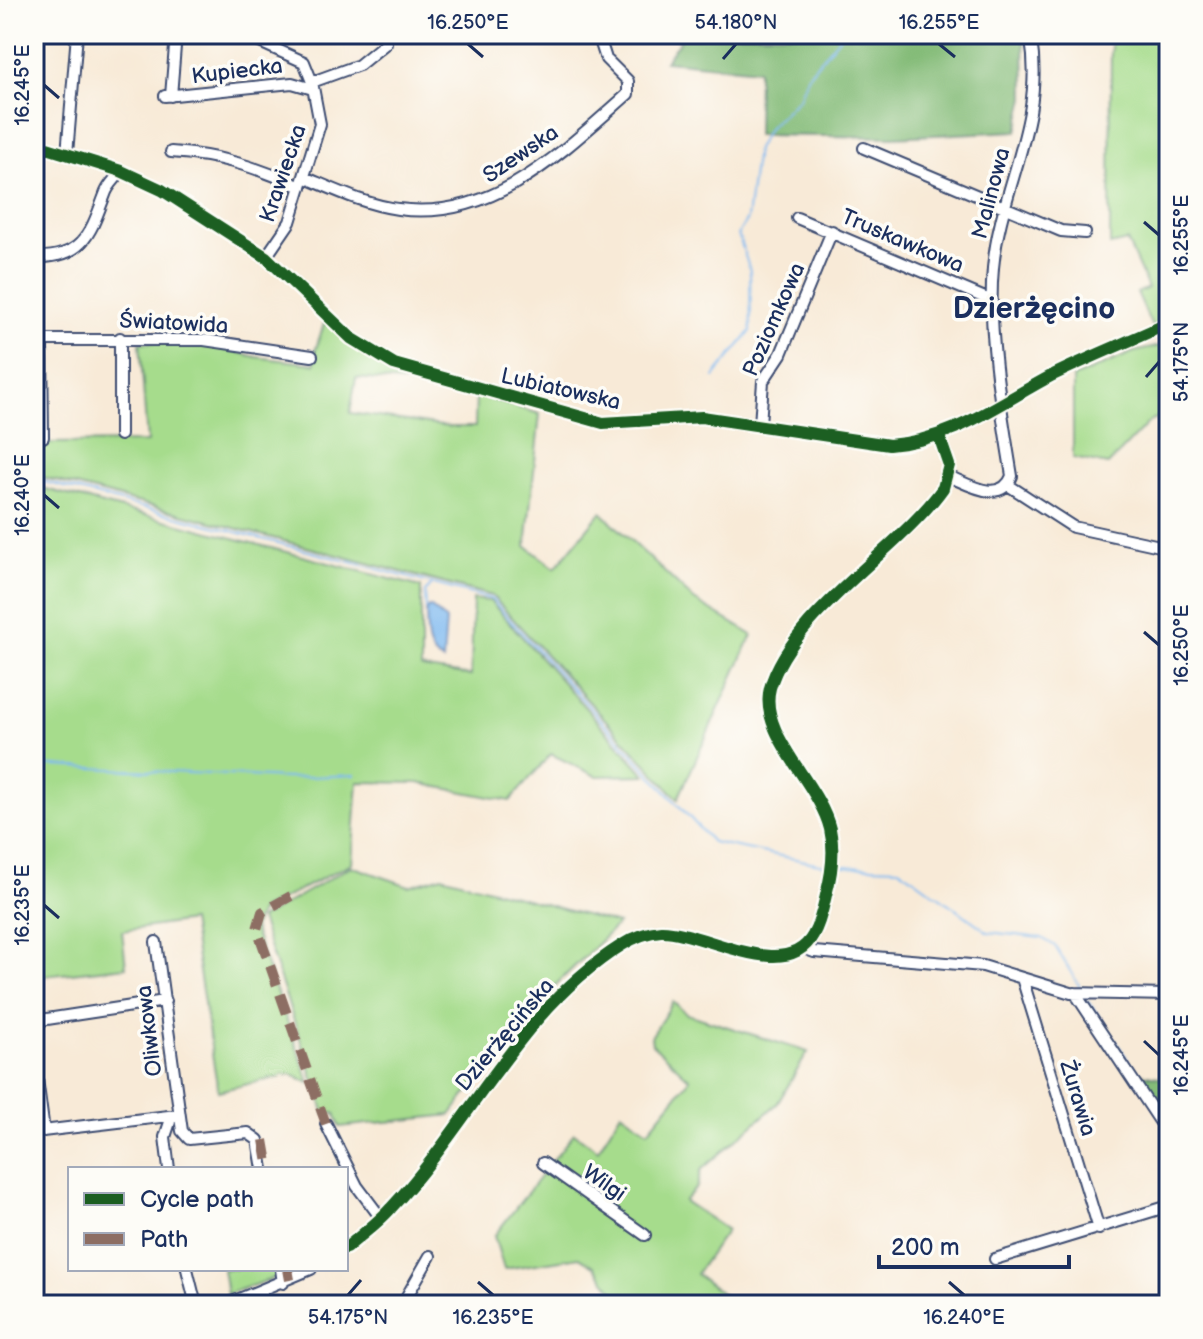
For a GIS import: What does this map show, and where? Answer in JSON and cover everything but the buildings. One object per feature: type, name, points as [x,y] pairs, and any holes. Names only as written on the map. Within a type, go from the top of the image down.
[{"type":"street","points":[[67,154],[77,34]]},
{"type":"street","name":"Kupiecka","points":[[176,34],[168,96],[292,83],[312,86],[359,65],[386,43]]},
{"type":"street","name":"Szewska","points":[[302,182],[399,209],[479,202],[500,194],[562,151],[628,94],[629,84],[601,51],[598,34]]},
{"type":"street","points":[[256,37],[304,62],[312,86]]},
{"type":"street","name":"Malinowa","points":[[1008,485],[1012,476],[992,301],[993,269],[1005,206],[1034,103],[1036,79],[1031,40]]},
{"type":"street","name":"Krawiecka","points":[[266,257],[285,233],[320,124],[312,86]]},
{"type":"street","name":"Lubiatowska","points":[[34,144],[121,171],[162,190],[266,257],[351,338],[394,364],[603,423],[702,417],[889,445],[939,436],[1002,406],[1055,374],[1169,323]]},
{"type":"street","points":[[864,148],[1061,231],[1085,233]]},
{"type":"street","points":[[171,152],[244,162],[302,182]]},
{"type":"street","points":[[34,257],[62,253],[88,237],[102,211],[107,189],[121,171]]},
{"type":"street","name":"Truskawkowa","points":[[797,218],[992,301]]},
{"type":"street","name":"Poziomkowa","points":[[760,425],[763,381],[781,354],[832,231]]},
{"type":"street","points":[[120,338],[120,435]]},
{"type":"street","points":[[38,340],[43,437]]},
{"type":"street","name":"Światowida","points":[[38,340],[204,340],[312,356]]},
{"type":"street","points":[[939,436],[949,465],[948,476],[937,497],[808,626],[780,665],[770,688],[768,709],[772,723],[818,798],[833,847],[832,865],[818,923],[803,948],[814,952],[983,966],[1075,993],[1169,995]]},
{"type":"street","points":[[948,476],[988,491],[1000,491],[1008,485],[1073,527],[1169,548]]},
{"type":"street","name":"Dzierżęcińska","points":[[348,1246],[381,1218],[532,1025],[568,987],[619,947],[640,936],[665,931],[776,956],[803,948]]},
{"type":"street","name":"Oliwkowa","points":[[156,942],[177,1115]]},
{"type":"street","name":"Żurawia","points":[[1022,978],[1099,1229]]},
{"type":"street","points":[[1075,993],[1169,1135]]},
{"type":"street","points":[[34,1021],[165,1001]]},
{"type":"street","points":[[34,1056],[39,1131],[177,1115]]},
{"type":"street","points":[[169,1167],[165,1147],[168,1128],[177,1115]]},
{"type":"street","points":[[177,1115],[182,1131],[189,1139],[248,1133],[258,1140],[265,1167]]},
{"type":"street","points":[[326,1124],[348,1167]]},
{"type":"street","points":[[264,1140],[266,1167]]},
{"type":"street","name":"Wilgi","points":[[543,1163],[645,1235]]},
{"type":"street","points":[[348,1168],[357,1186],[381,1218]]},
{"type":"street","points":[[995,1259],[1169,1206]]},
{"type":"street","points":[[409,1305],[407,1296],[430,1256]]},
{"type":"street","points":[[188,1271],[196,1305]]},
{"type":"street","points":[[225,1305],[261,1293],[287,1277]]},
{"type":"street","points":[[261,1293],[267,1305]]},
{"type":"green space","points":[[653,34],[1024,34],[1025,98],[1017,131],[892,137],[757,135],[758,70],[665,61],[681,39]]},
{"type":"green space","points":[[1111,34],[1169,34],[1169,319],[1152,327],[1137,293],[1148,288],[1127,241],[1110,245]]},
{"type":"green space","points":[[325,321],[371,356],[424,378],[424,384],[356,378],[350,413],[449,427],[475,427],[476,395],[540,414],[526,546],[555,568],[601,512],[694,600],[752,635],[678,799],[492,596],[34,475],[34,440],[49,443],[147,442],[140,342],[200,343],[256,357],[315,364],[315,351]]},
{"type":"green space","points":[[1169,344],[1169,412],[1150,421],[1108,465],[1073,458],[1073,378],[1134,352]]},
{"type":"green space","points":[[34,486],[421,587],[421,668],[471,676],[473,599],[490,601],[646,775],[596,776],[551,754],[510,801],[418,783],[358,782],[352,863],[261,910],[253,928],[310,1083],[291,1074],[218,1091],[191,921],[122,931],[126,967],[34,977]]},
{"type":"green space","points":[[351,866],[409,886],[442,876],[618,924],[526,1014],[451,1115],[340,1127],[335,1113],[325,1114],[260,919]]},
{"type":"green space","points":[[673,1002],[687,1014],[808,1052],[777,1104],[701,1170],[697,1187],[684,1201],[727,1230],[696,1274],[737,1305],[625,1305],[594,1266],[579,1257],[504,1269],[494,1236],[574,1133],[598,1150],[621,1112],[648,1131],[690,1079],[652,1044],[651,1037]]},
{"type":"green space","points":[[1141,1074],[1169,1079],[1169,1114]]},
{"type":"green space","points":[[223,1271],[276,1271],[278,1277],[227,1294]]},
{"type":"water","points":[[430,607],[446,620],[443,661],[432,652],[428,639],[426,609]]},
{"type":"waterway","points":[[714,377],[751,331],[750,271],[738,234],[747,219],[756,149],[769,127],[799,98],[808,75],[842,34]]},
{"type":"waterway","points":[[34,479],[491,599],[712,842],[825,865]]},
{"type":"waterway","points":[[426,609],[425,592],[432,585]]},
{"type":"waterway","points":[[34,765],[287,778],[355,775]]},
{"type":"waterway","points":[[841,866],[899,868],[988,932],[1042,938],[1055,946],[1080,987]]},
{"type":"waterway","points":[[1088,1001],[1169,1120]]},
{"type":"marked path","points":[[1030,34],[1031,40]]},
{"type":"marked path","points":[[291,896],[262,912],[257,929],[326,1124]]},
{"type":"marked path","points":[[264,1140],[269,1167]]},
{"type":"marked path","points":[[288,1271],[290,1280]]},
{"type":"cycle path","points":[[34,144],[121,171],[162,190],[266,257],[351,338],[394,364],[603,423],[702,417],[889,445],[912,442],[954,429],[1051,376],[1169,323]]},
{"type":"cycle path","points":[[348,1246],[375,1224],[420,1175],[498,1069],[554,1001],[586,971],[622,945],[661,931],[742,951],[784,955],[800,949],[813,935],[830,878],[832,837],[824,812],[773,723],[769,705],[770,688],[781,661],[799,635],[822,609],[901,535],[943,488],[949,465],[939,436]]},
{"type":"district","name":"Dzierżęcino","points":[[1034,308]]}]
